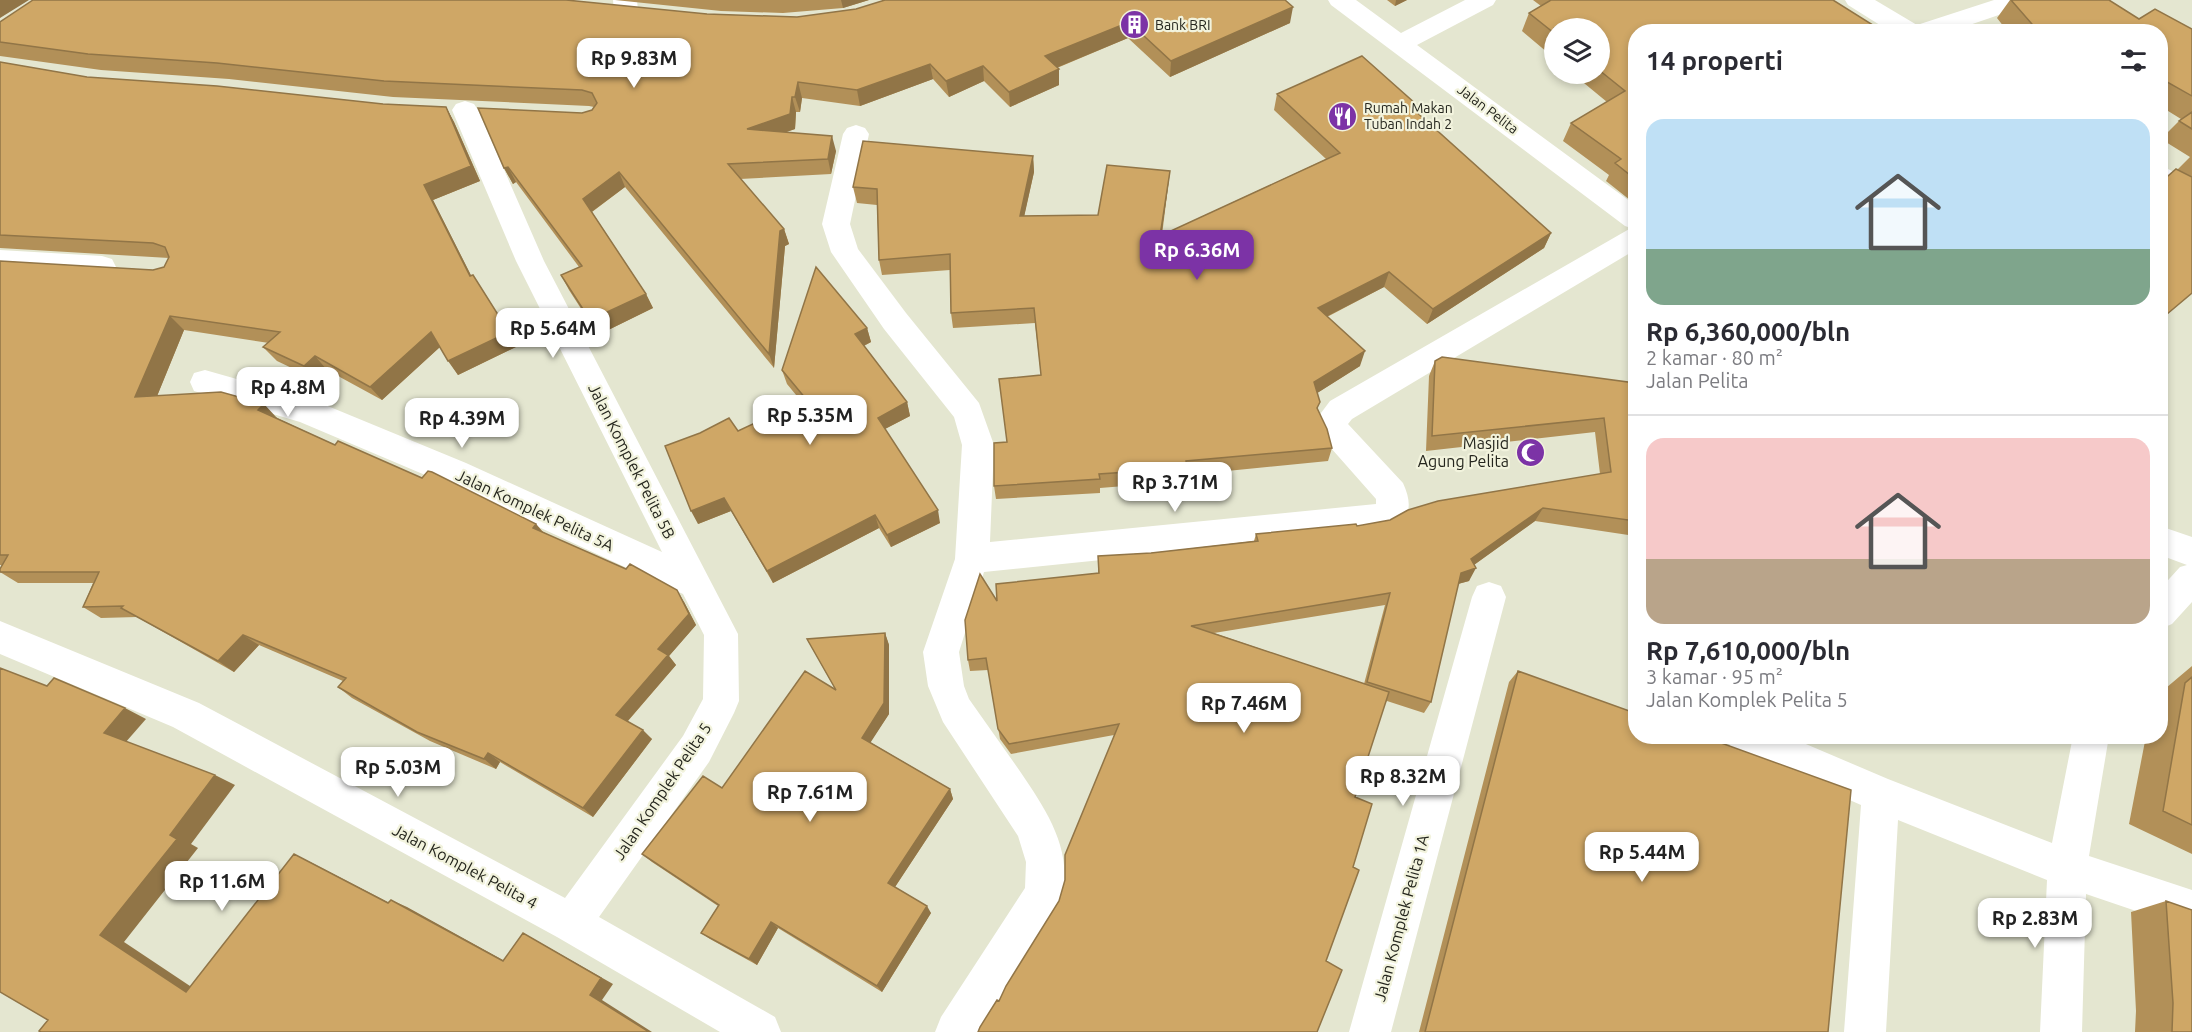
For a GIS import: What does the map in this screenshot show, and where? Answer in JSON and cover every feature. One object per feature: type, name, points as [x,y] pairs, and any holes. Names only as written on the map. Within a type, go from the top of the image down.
[{"type":"street","name":"Jalan Pelita","points":[[1340,0],[1401,43],[1628,214]]},
{"type":"street","points":[[1401,43],[1484,0]]},
{"type":"street","points":[[1857,0],[1897,24]]},
{"type":"street","points":[[1946,24],[2019,0]]},
{"type":"street","name":"Jalan Komplek Pelita 5B","points":[[466,110],[530,261],[694,583]]},
{"type":"street","points":[[855,134],[836,224],[845,252],[895,321],[968,412],[978,445],[972,560],[941,652],[946,686],[956,710],[1035,827],[1045,862],[1044,893],[956,1032]]},
{"type":"street","points":[[2168,180],[2192,193]]},
{"type":"street","points":[[972,560],[1384,517],[1394,507],[1391,493],[1334,430],[1331,421],[1341,410],[1628,241]]},
{"type":"street","points":[[0,261],[131,268]]},
{"type":"street","name":"Jalan Komplek Pelita 5A","points":[[205,382],[308,411],[455,473],[694,583]]},
{"type":"street","points":[[2168,543],[2192,552]]},
{"type":"street","points":[[2168,604],[2192,578]]},
{"type":"street","name":"Jalan Komplek Pelita 5","points":[[571,923],[696,749],[722,701],[722,634],[694,583]]},
{"type":"street","name":"Jalan Komplek Pelita 1A","points":[[1370,1032],[1489,597]]},
{"type":"street","name":"Jalan Komplek Pelita 4","points":[[0,637],[186,715],[571,923],[759,1032]]},
{"type":"street","points":[[1763,744],[1881,795],[2067,868],[2192,910]]},
{"type":"street","points":[[2061,1032],[2067,868],[2090,744]]},
{"type":"street","points":[[1865,1032],[1881,795]]},
{"type":"building","points":[[33,0],[566,0],[707,14],[797,17],[856,9],[885,0],[1285,0],[1293,7],[1171,61],[1129,22],[1045,56],[1059,69],[1009,92],[983,66],[946,81],[930,64],[857,90],[798,82],[795,97],[792,97],[790,114],[747,129],[832,136],[828,159],[728,164],[784,229],[780,231],[769,354],[619,172],[583,199],[646,294],[590,320],[561,275],[582,266],[508,167],[504,168],[478,108],[582,113],[592,110],[597,103],[592,93],[582,90],[384,81],[217,63],[88,54],[0,42],[0,22]]},
{"type":"building","points":[[1551,0],[1833,0],[1871,24],[1628,24],[1628,173],[1615,163],[1621,159],[1571,123],[1625,91],[1610,79],[1610,18],[1544,18],[1544,25],[1529,13]]},
{"type":"building","points":[[2011,0],[2109,0],[2139,19],[2155,9],[2192,29],[2192,96],[2168,82],[2168,24],[2032,24]]},
{"type":"building","points":[[1362,56],[1417,105],[1411,107],[1551,233],[1433,309],[1389,272],[1318,308],[1365,351],[1314,382],[1320,402],[1317,408],[1327,429],[1332,448],[1186,461],[1187,468],[1099,474],[1100,479],[994,486],[994,443],[1007,442],[999,379],[1041,375],[1034,308],[951,313],[950,254],[879,260],[877,189],[853,187],[863,141],[1033,156],[1020,216],[1098,215],[1107,165],[1170,171],[1160,236],[1340,153],[1277,94]]},
{"type":"building","points":[[0,62],[87,77],[217,86],[383,104],[446,107],[471,166],[424,185],[470,276],[473,275],[509,332],[448,361],[431,332],[370,387],[315,356],[304,366],[263,347],[280,332],[170,316],[135,397],[221,392],[264,404],[258,410],[335,445],[338,441],[422,478],[428,471],[432,472],[536,524],[533,528],[626,569],[630,564],[677,590],[689,614],[658,649],[668,655],[616,715],[643,730],[583,808],[488,753],[484,759],[417,732],[338,687],[346,678],[243,635],[218,661],[121,608],[123,606],[83,607],[99,572],[0,572],[8,555],[0,555],[0,261],[153,270],[164,267],[169,257],[165,247],[153,243],[0,235]]},
{"type":"building","points":[[2192,112],[2192,129],[2179,121]]},
{"type":"building","points":[[2176,169],[2192,177],[2192,293],[2168,313],[2168,176]]},
{"type":"building","points":[[816,267],[867,328],[855,334],[907,402],[878,418],[938,510],[887,535],[875,515],[767,571],[724,498],[691,511],[665,446],[700,433],[729,418],[738,431],[806,399],[782,370]]},
{"type":"building","points":[[1442,357],[1628,382],[1628,520],[1543,508],[1471,559],[1476,568],[1461,573],[1431,702],[1367,682],[1390,593],[1191,626],[1389,692],[1355,797],[1372,804],[1353,867],[1359,870],[1326,961],[1342,970],[1317,1032],[978,1032],[1059,901],[1065,880],[1065,855],[1119,724],[1009,744],[998,729],[986,658],[968,660],[965,620],[980,574],[997,601],[996,584],[1099,573],[1098,556],[1151,553],[1258,541],[1256,534],[1356,524],[1357,526],[1390,520],[1408,510],[1438,501],[1611,472],[1604,418],[1432,436],[1435,361]]},
{"type":"building","points":[[885,633],[884,703],[862,738],[950,789],[888,883],[927,906],[877,986],[771,922],[749,959],[701,933],[719,905],[642,854],[703,776],[722,788],[805,671],[836,690],[807,639]]},
{"type":"building","points":[[0,668],[47,686],[54,678],[125,708],[104,733],[215,775],[170,835],[177,839],[100,935],[186,992],[294,854],[388,903],[391,900],[503,961],[523,933],[601,978],[590,995],[649,1032],[39,1031],[48,1020],[0,992]]},
{"type":"building","points":[[1518,671],[1628,710],[1628,744],[1724,744],[1851,790],[1828,1032],[1425,1032]]},
{"type":"building","points":[[2192,677],[2192,825],[2163,811],[2185,683]]},
{"type":"building","points":[[2166,901],[2192,910],[2192,1032],[2172,1032],[2173,1003]]},
{"type":"place","name":"Bank BRI","points":[[1134,25]]},
{"type":"place","name":"Rumah Makan Tuban Indah 2","points":[[1343,116]]},
{"type":"place","name":"Masjid Agung Pelita","points":[[1530,452]]}]
